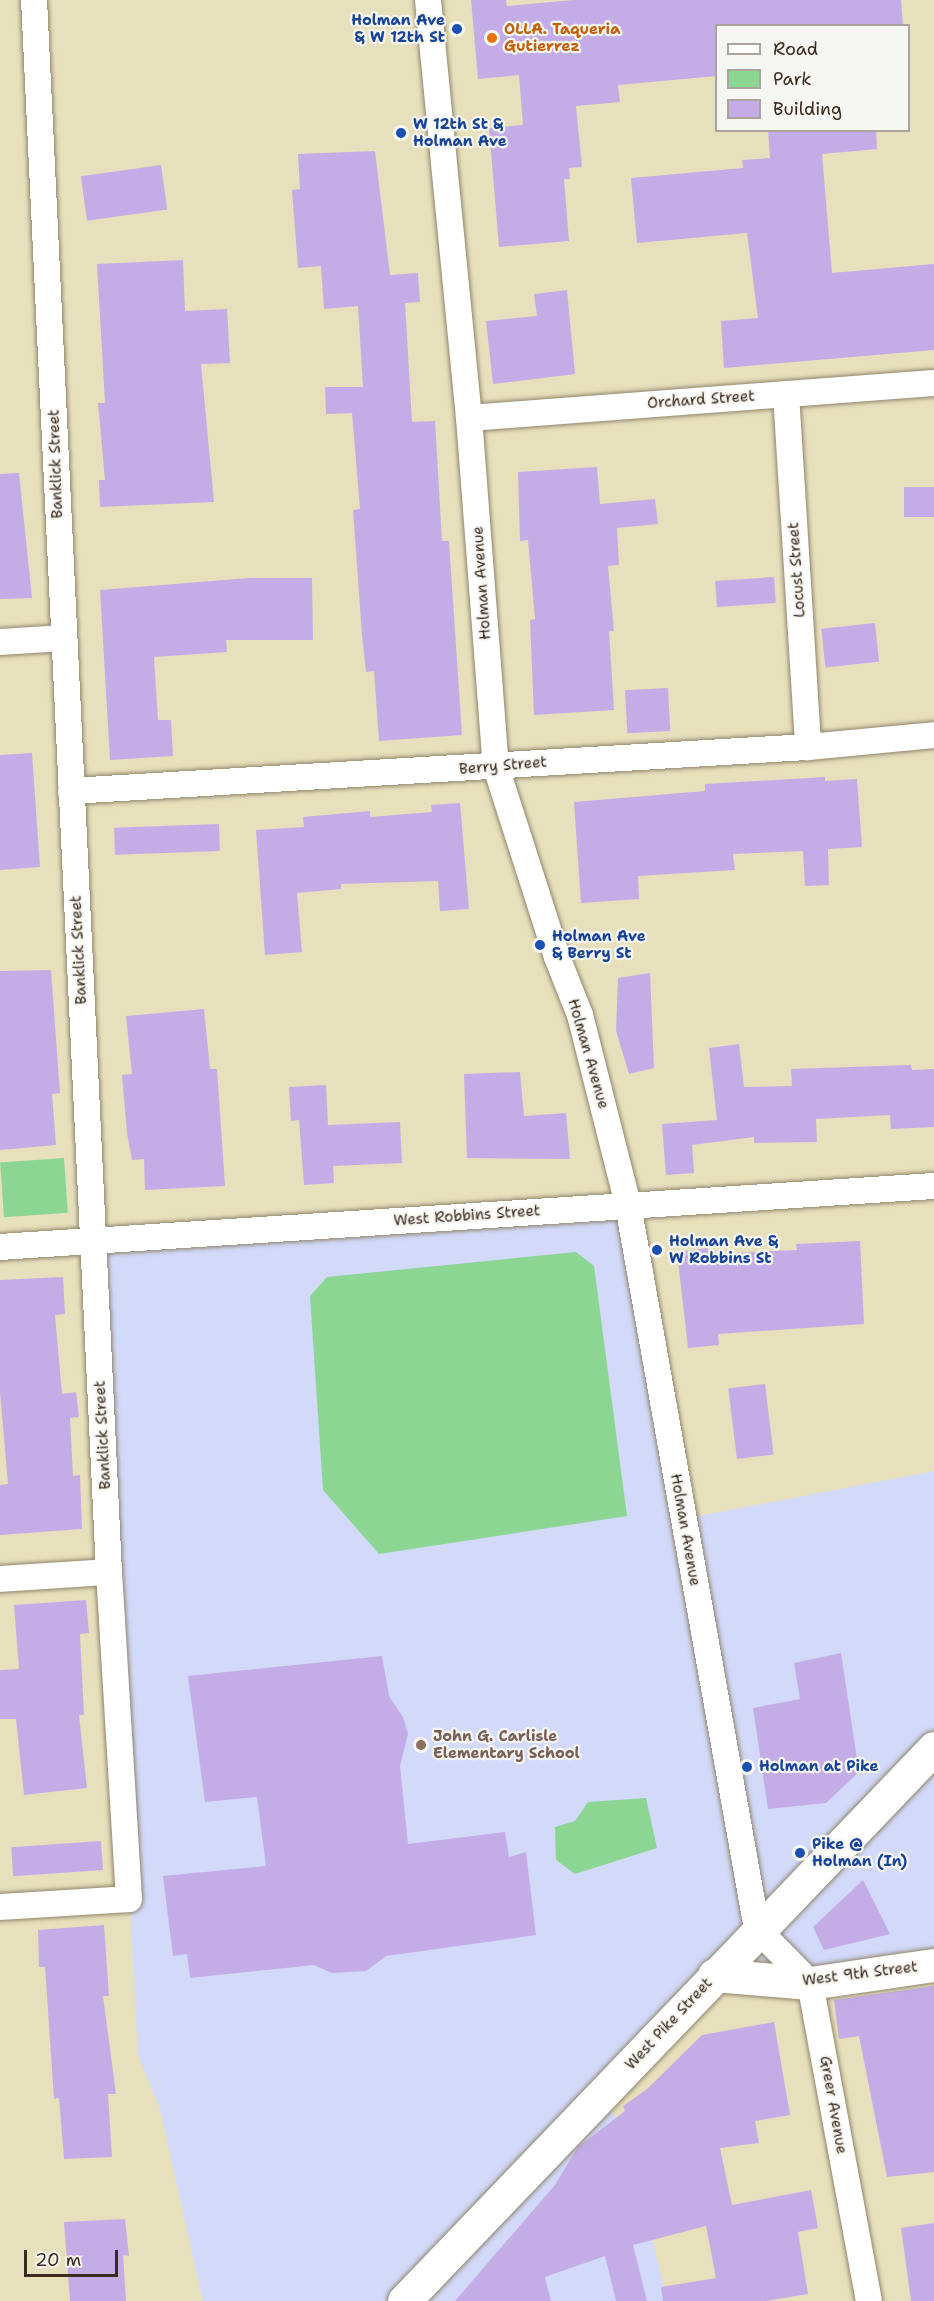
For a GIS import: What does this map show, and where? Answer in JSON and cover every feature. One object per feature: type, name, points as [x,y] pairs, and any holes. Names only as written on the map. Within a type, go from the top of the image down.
[{"type":"main road","name":"West Pike Street","points":[[404,2301],[757,1929],[934,1748]]},
{"type":"main road","name":"West 9th Street","points":[[714,1975],[810,1983],[934,1965]]},
{"type":"street","name":"Banklick Street","points":[[0,1907],[129,1899],[109,1572],[34,0]]},
{"type":"street","name":"Holman Avenue","points":[[428,0],[469,418],[496,767],[557,957],[580,1015],[628,1205],[757,1929]]},
{"type":"street","name":"Orchard Street","points":[[469,418],[934,383]]},
{"type":"street","name":"Locust Street","points":[[786,394],[808,747]]},
{"type":"street","points":[[0,642],[63,638]]},
{"type":"street","name":"Berry Street","points":[[71,791],[808,747],[934,735]]},
{"type":"street","name":"West Robbins Street","points":[[0,1247],[934,1186]]},
{"type":"street","points":[[0,1579],[109,1572]]},
{"type":"street","points":[[757,1929],[810,1983]]},
{"type":"street","name":"Greer Avenue","points":[[810,1983],[869,2301]]},
{"type":"shaded area","name":"John G. Carlisle Elementary School","points":[[628,1205],[683,1519],[934,1471],[934,1965],[714,1975],[601,2096],[627,2133],[667,2301],[203,2301],[160,2109],[138,2055],[94,1240]]},
{"type":"green space","points":[[64,1158],[68,1213],[4,1217],[0,1162]]},
{"type":"green space","points":[[576,1252],[594,1266],[627,1516],[379,1554],[323,1490],[310,1296],[327,1277]]},
{"type":"green space","points":[[646,1798],[657,1848],[575,1874],[556,1860],[555,1827],[575,1821],[588,1802]]},
{"type":"building","points":[[471,0],[506,0],[507,6],[573,0],[901,0],[903,24],[715,24],[715,76],[618,85],[620,102],[576,106],[582,167],[569,168],[570,179],[564,179],[569,241],[499,247],[489,128],[523,125],[519,75],[478,79]]},
{"type":"building","points":[[768,132],[876,132],[877,149],[822,154],[832,273],[934,264],[934,350],[724,368],[721,321],[758,318],[747,233],[637,243],[631,178],[743,168],[742,160],[770,158]]},
{"type":"building","points":[[375,151],[390,275],[418,273],[420,302],[405,303],[412,422],[435,421],[442,541],[449,541],[462,735],[379,741],[374,671],[366,672],[362,635],[353,510],[360,509],[352,413],[326,414],[325,387],[363,387],[358,306],[324,309],[321,266],[298,268],[292,190],[300,189],[298,154]]},
{"type":"building","points":[[161,165],[167,210],[87,221],[81,176]]},
{"type":"building","points":[[183,260],[185,311],[227,309],[230,363],[201,364],[214,502],[100,507],[99,480],[105,480],[98,403],[105,403],[97,264]]},
{"type":"building","points":[[567,290],[575,374],[493,384],[486,321],[537,316],[534,294]]},
{"type":"building","points":[[597,467],[600,504],[655,499],[658,524],[617,528],[619,565],[608,566],[614,631],[609,631],[614,710],[534,715],[530,620],[535,619],[528,540],[520,541],[518,472]]},
{"type":"building","points":[[19,473],[32,598],[0,599],[0,474]]},
{"type":"building","points":[[904,487],[934,487],[934,517],[904,517]]},
{"type":"building","points":[[774,577],[776,603],[717,607],[715,581]]},
{"type":"building","points":[[249,578],[312,578],[313,640],[226,640],[227,652],[154,657],[158,720],[171,720],[173,756],[110,760],[100,590]]},
{"type":"building","points":[[875,623],[879,662],[825,667],[821,629]]},
{"type":"building","points":[[668,688],[670,731],[627,733],[625,690]]},
{"type":"building","points":[[32,753],[40,867],[0,870],[0,755]]},
{"type":"building","points":[[825,777],[825,781],[857,779],[862,847],[828,849],[829,885],[805,886],[803,851],[733,854],[735,870],[638,876],[639,899],[581,903],[574,802],[705,791],[705,784]]},
{"type":"building","points":[[460,803],[469,909],[440,911],[438,881],[341,884],[341,889],[297,893],[302,952],[265,955],[256,830],[304,827],[303,817],[370,811],[370,817],[432,812],[431,805]]},
{"type":"building","points":[[219,824],[220,851],[115,855],[114,828]]},
{"type":"building","points":[[51,970],[60,1093],[52,1094],[56,1145],[0,1150],[0,971]]},
{"type":"building","points":[[650,973],[654,1068],[629,1074],[616,1031],[618,978]]},
{"type":"building","points":[[204,1009],[210,1069],[217,1069],[225,1186],[145,1190],[144,1159],[132,1160],[127,1133],[122,1075],[132,1074],[126,1016]]},
{"type":"building","points":[[739,1044],[744,1087],[792,1086],[791,1069],[911,1065],[912,1070],[934,1069],[934,1127],[891,1129],[890,1115],[816,1119],[817,1142],[754,1143],[754,1137],[692,1145],[694,1173],[666,1175],[662,1124],[717,1120],[709,1048]]},
{"type":"building","points":[[520,1072],[524,1116],[566,1113],[570,1159],[467,1158],[464,1074]]},
{"type":"building","points":[[326,1085],[328,1125],[400,1122],[402,1163],[333,1166],[334,1183],[304,1185],[299,1120],[291,1121],[289,1087]]},
{"type":"building","points":[[860,1241],[864,1324],[718,1334],[719,1345],[688,1348],[677,1252],[708,1248],[708,1254],[797,1250],[796,1244]]},
{"type":"building","points":[[63,1277],[65,1314],[55,1315],[62,1394],[76,1392],[79,1417],[70,1418],[73,1476],[80,1475],[82,1529],[0,1535],[0,1485],[8,1484],[0,1392],[0,1280]]},
{"type":"building","points":[[765,1384],[774,1454],[737,1459],[728,1389]]},
{"type":"building","points":[[86,1600],[89,1633],[80,1634],[84,1715],[79,1715],[87,1788],[24,1795],[16,1719],[0,1719],[0,1670],[19,1669],[14,1605]]},
{"type":"building","points":[[841,1653],[859,1772],[826,1803],[768,1809],[753,1708],[800,1699],[794,1663]]},
{"type":"building","points":[[382,1656],[389,1696],[403,1717],[408,1734],[400,1766],[408,1844],[505,1832],[509,1857],[526,1852],[536,1935],[386,1956],[366,1971],[332,1973],[314,1965],[190,1978],[187,1954],[173,1956],[163,1876],[266,1866],[257,1797],[205,1802],[188,1676]]},
{"type":"building","points":[[101,1841],[103,1870],[13,1876],[11,1847]]},
{"type":"building","points":[[863,1880],[890,1934],[824,1950],[813,1927]]},
{"type":"building","points":[[104,1925],[109,1996],[103,1996],[116,2094],[108,2094],[112,2157],[64,2159],[59,2098],[54,2099],[45,1967],[39,1967],[38,1930]]},
{"type":"building","points":[[934,1986],[934,2172],[887,2177],[859,2036],[839,2039],[834,2000]]},
{"type":"building","points":[[774,2022],[790,2115],[755,2121],[759,2143],[720,2148],[732,2205],[811,2190],[818,2228],[798,2232],[808,2294],[766,2301],[663,2301],[661,2287],[716,2278],[706,2226],[633,2245],[647,2301],[616,2301],[605,2256],[545,2277],[551,2301],[455,2301],[554,2186],[578,2147],[625,2111],[623,2106],[647,2089],[702,2035]]},
{"type":"building","points":[[125,2219],[129,2256],[123,2255],[126,2301],[70,2301],[64,2222]]},
{"type":"building","points":[[934,2223],[934,2301],[911,2301],[901,2228]]},
{"type":"place","name":"Holman Ave & W 12th St","points":[[457,29]]},
{"type":"place","name":"OLLA. Taqueria Gutierrez","points":[[492,38]]},
{"type":"place","name":"W 12th St & Holman Ave","points":[[401,133]]},
{"type":"place","name":"Holman Ave & Berry St","points":[[540,945]]},
{"type":"place","name":"Holman Ave & W Robbins St","points":[[657,1250]]},
{"type":"place","name":"John G. Carlisle Elementary School","points":[[421,1745]]},
{"type":"place","name":"Holman at Pike","points":[[747,1767]]},
{"type":"place","name":"Pike @ Holman (In)","points":[[800,1853]]}]
